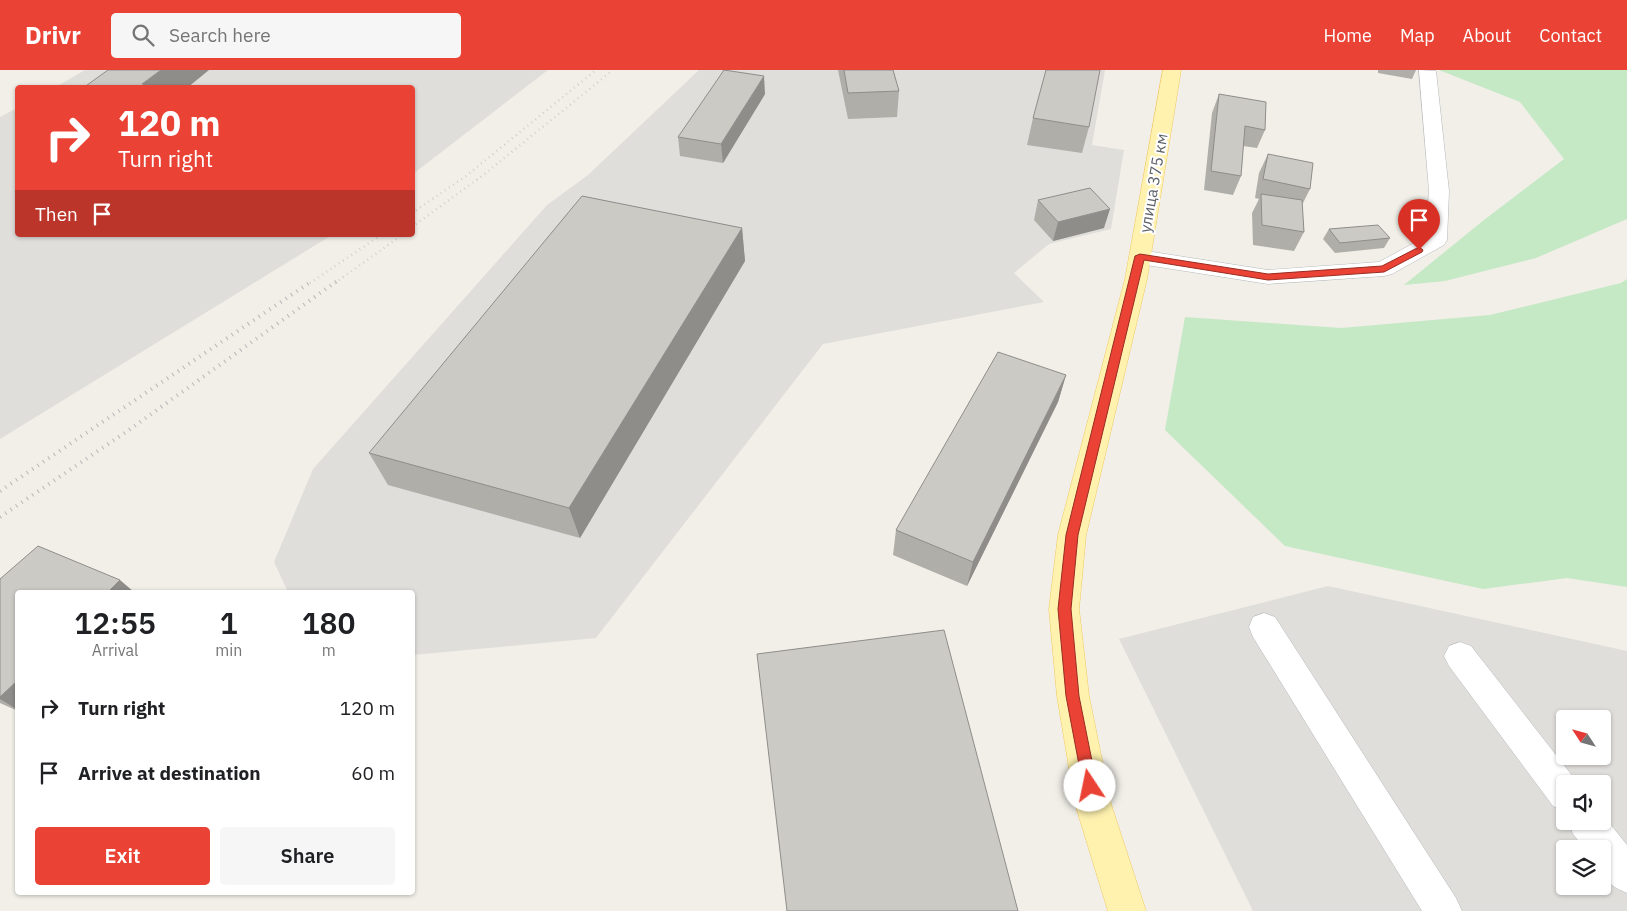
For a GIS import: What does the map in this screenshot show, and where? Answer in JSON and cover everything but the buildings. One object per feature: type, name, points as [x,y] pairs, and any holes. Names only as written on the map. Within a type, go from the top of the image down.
[{"type":"main road","name":"улица 375 км","points":[[1127,911],[1093,804],[1072,696],[1064,609],[1072,535],[1140,256],[1172,70]]},
{"type":"lane","points":[[1140,256],[1268,277],[1384,269],[1436,240],[1439,191],[1426,71]]},
{"type":"lane","points":[[1264,627],[1442,911]]},
{"type":"lane","points":[[1460,656],[1556,782]]},
{"type":"lane","points":[[1593,830],[1627,875]]},
{"type":"shaded area","points":[[85,70],[548,70],[415,172],[415,85],[59,85]]},
{"type":"shaded area","points":[[699,70],[1105,70],[1092,145],[1124,150],[1111,229],[1049,244],[1014,273],[1044,302],[823,344],[596,638],[415,655],[415,590],[287,590],[274,562],[313,469],[547,205],[588,175]]},
{"type":"shaded area","points":[[15,109],[15,237],[329,237],[0,439],[0,117]]},
{"type":"shaded area","points":[[1328,586],[1627,651],[1627,911],[1253,911],[1119,639]]},
{"type":"green space","points":[[1439,70],[1627,70],[1627,219],[1536,258],[1445,281],[1404,285],[1484,220],[1564,159],[1520,102]]},
{"type":"green space","points":[[1627,279],[1627,587],[1567,578],[1483,589],[1285,546],[1165,430],[1185,317],[1341,328],[1490,315],[1621,283]]},
{"type":"railway","points":[[415,211],[466,176],[596,70]]},
{"type":"railway","points":[[415,225],[482,176],[613,70]]},
{"type":"railway","points":[[310,283],[378,237]]},
{"type":"railway","points":[[335,283],[399,237]]},
{"type":"railway","points":[[0,491],[312,281]]},
{"type":"railway","points":[[0,517],[129,430],[337,281]]},
{"type":"route","points":[[1090,786],[1072,696],[1064,609],[1072,535],[1086,473],[1136,280],[1140,256],[1268,277],[1384,269],[1419,250]]}]
